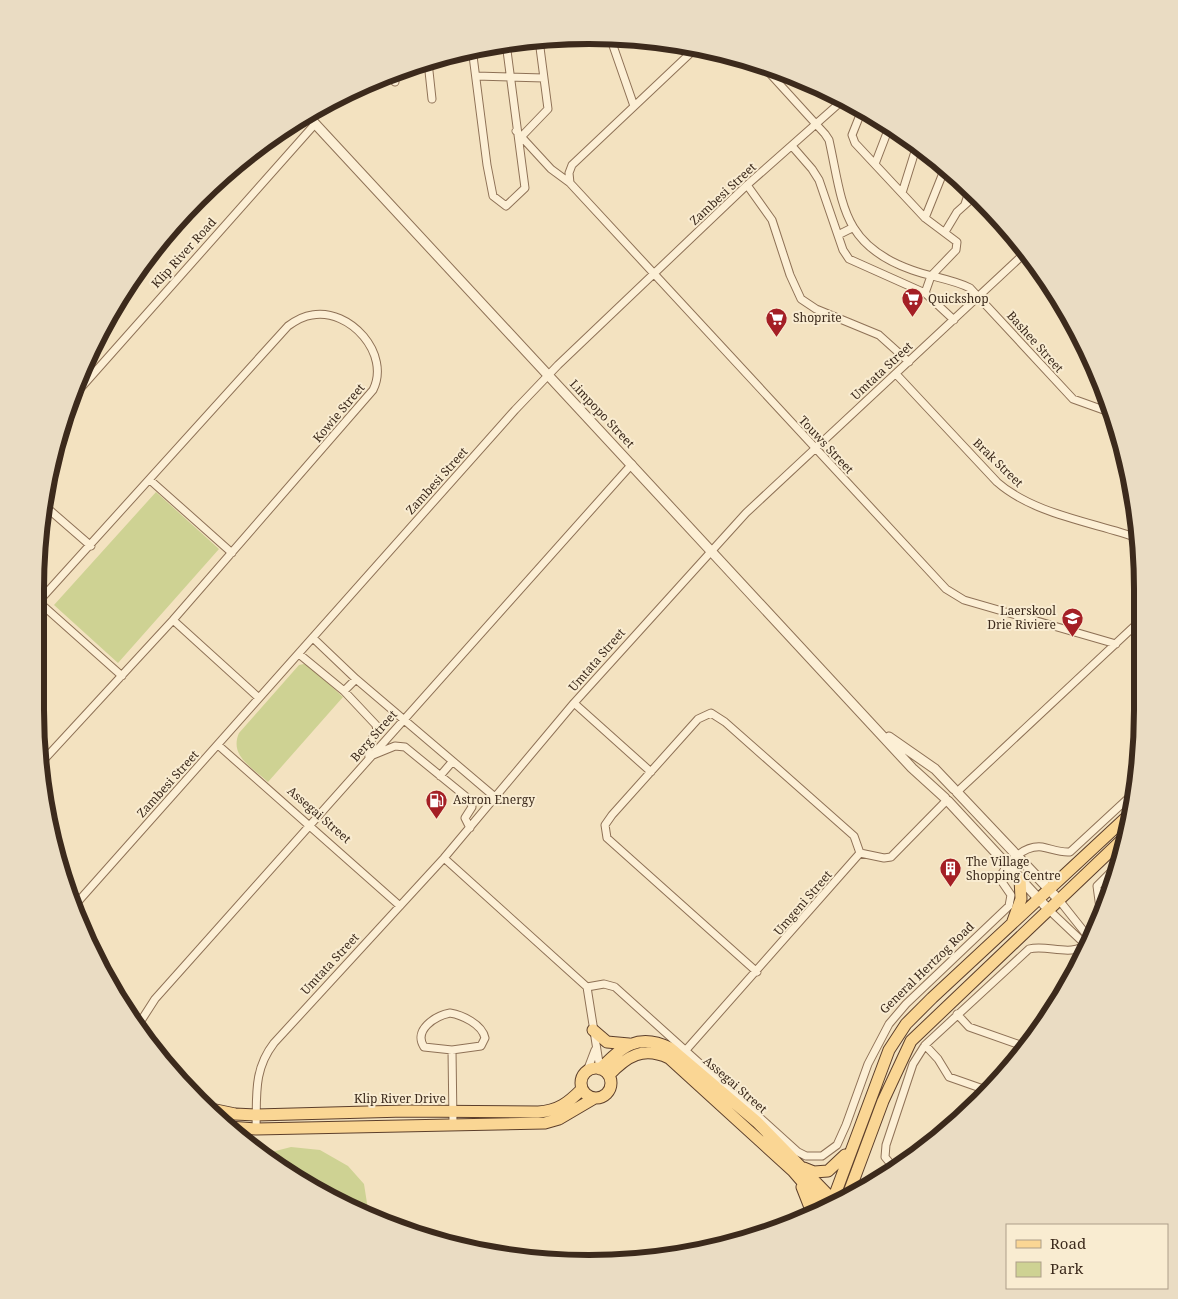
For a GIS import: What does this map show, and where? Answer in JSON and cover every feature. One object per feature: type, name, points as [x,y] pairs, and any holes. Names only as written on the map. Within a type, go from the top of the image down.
[{"type":"main road","name":"General Hertzog Road","points":[[833,1197],[886,1055],[899,1033],[922,1008],[1123,821]]},
{"type":"main road","points":[[850,1188],[883,1101],[910,1043],[1118,844]]},
{"type":"main road","points":[[1011,925],[1021,898],[1020,878]]},
{"type":"main road","name":"Assegai Street","points":[[594,1036],[607,1042],[630,1044],[655,1042],[676,1051],[757,1122],[799,1172]]},
{"type":"main road","points":[[593,1099],[582,1089],[582,1079],[587,1071],[603,1071],[617,1052],[630,1044]]},
{"type":"main road","name":"Assegai Street","points":[[603,1071],[642,1052],[653,1052],[668,1058],[799,1172],[827,1200]]},
{"type":"main road","name":"Klip River Drive","points":[[219,1111],[256,1115],[453,1118],[545,1123],[559,1119],[593,1099],[607,1094],[612,1085],[603,1071]]},
{"type":"main road","name":"Klip River Drive","points":[[239,1128],[256,1129],[552,1111],[562,1107],[582,1089]]},
{"type":"main road","points":[[810,1208],[799,1172],[828,1171],[840,1162],[853,1142]]},
{"type":"street","points":[[613,45],[634,106]]},
{"type":"street","points":[[519,133],[548,110],[539,46]]},
{"type":"street","points":[[473,56],[487,165],[493,196],[506,206],[523,192],[525,186],[507,50]]},
{"type":"street","points":[[570,183],[569,170],[572,165],[690,53]]},
{"type":"street","points":[[429,68],[432,98]]},
{"type":"street","points":[[476,76],[544,78]]},
{"type":"street","name":"Bashee Street","points":[[774,77],[818,123],[828,140],[839,195],[852,228],[865,242],[886,259],[931,276],[962,284],[979,297],[1073,399],[1104,410]]},
{"type":"street","name":"Zambesi Street","points":[[79,901],[300,654],[486,442],[549,375],[747,185],[838,104]]},
{"type":"street","points":[[860,116],[852,132],[852,140],[925,218],[955,239],[958,246],[931,276],[925,293]]},
{"type":"street","name":"Limpopo Street","points":[[311,120],[712,549],[912,768],[947,800],[1049,910]]},
{"type":"street","name":"Klip River Road","points":[[83,385],[315,124]]},
{"type":"street","name":"Touws Street","points":[[519,133],[551,168],[570,183],[654,276],[952,594],[964,600],[1116,644]]},
{"type":"street","points":[[875,164],[887,133]]},
{"type":"street","points":[[792,146],[815,173],[849,259],[925,293],[954,320]]},
{"type":"street","points":[[902,193],[915,152]]},
{"type":"street","points":[[925,218],[942,173]]},
{"type":"street","points":[[747,185],[769,214],[790,275],[801,299],[816,308],[879,335],[909,362]]},
{"type":"street","points":[[964,206],[967,196]]},
{"type":"street","points":[[945,232],[957,212],[971,199]]},
{"type":"street","points":[[838,235],[852,228]]},
{"type":"street","name":"Umtata Street","points":[[256,1129],[258,1073],[266,1053],[329,980],[444,858],[574,703],[746,513],[1021,256]]},
{"type":"street","name":"Kowie Street","points":[[44,598],[291,324],[317,314],[345,321],[358,331],[369,344],[376,360],[377,379],[373,390],[173,620],[46,758]]},
{"type":"street","name":"Brak Street","points":[[896,374],[997,482],[1019,499],[1132,536]]},
{"type":"street","name":"Berg Street","points":[[141,1021],[155,999],[632,464]]},
{"type":"street","points":[[150,480],[232,553]]},
{"type":"street","points":[[49,510],[91,546]]},
{"type":"street","points":[[44,606],[122,676]]},
{"type":"street","points":[[173,620],[259,698]]},
{"type":"street","points":[[757,972],[605,835],[606,822],[698,719],[708,714],[714,714],[854,836],[860,854],[884,858],[895,855],[947,800],[956,799],[956,791],[1134,627]]},
{"type":"street","points":[[313,638],[356,679],[496,798]]},
{"type":"street","points":[[300,654],[344,691],[377,727],[368,745],[370,757],[395,746],[403,746],[470,800],[472,807],[465,818],[470,828]]},
{"type":"street","points":[[344,691],[356,679]]},
{"type":"street","points":[[574,703],[651,772]]},
{"type":"street","name":"Limpopo Street","points":[[878,730],[935,769],[1059,900]]},
{"type":"street","name":"Assegai Street","points":[[218,745],[400,906]]},
{"type":"street","points":[[440,776],[452,762]]},
{"type":"street","points":[[1007,866],[1018,855],[1038,847],[1070,852],[1127,799]]},
{"type":"street","name":"Umgeni Street","points":[[686,1050],[860,854]]},
{"type":"street","points":[[444,858],[587,988],[594,1036],[603,1071]]},
{"type":"street","name":"General Hertzog Road","points":[[587,988],[604,984],[615,987],[798,1152],[815,1157],[830,1152],[837,1145],[868,1064],[888,1024],[906,1004],[1009,906],[1011,895],[1000,879],[1007,866]]},
{"type":"street","points":[[1099,902],[1097,886],[1108,875]]},
{"type":"street","points":[[1059,900],[1084,938]]},
{"type":"street","points":[[1049,910],[1084,939]]},
{"type":"street","points":[[890,1164],[886,1161],[884,1152],[886,1145],[907,1080],[917,1055],[925,1045],[1023,953],[1034,948],[1063,951],[1081,945]]},
{"type":"street","points":[[450,1013],[458,1014],[468,1020],[484,1034],[481,1046],[452,1050],[428,1048],[422,1044],[423,1031],[434,1018],[450,1013]]},
{"type":"street","points":[[957,1014],[970,1027],[1020,1045]]},
{"type":"street","points":[[587,1071],[594,1036]]},
{"type":"street","points":[[925,1045],[949,1077],[982,1089]]},
{"type":"street","points":[[452,1050],[453,1118]]},
{"type":"green space","points":[[156,492],[219,549],[118,663],[54,605]]},
{"type":"green space","points":[[299,665],[308,665],[343,697],[268,782],[249,766],[240,755],[237,748],[239,733]]},
{"type":"green space","points":[[291,1147],[320,1150],[348,1166],[364,1184],[368,1208],[316,1182],[270,1152]]},
{"type":"place","name":"Quickshop","points":[[912,318]]},
{"type":"place","name":"Shoprite","points":[[777,337]]},
{"type":"place","name":"Laerskool Drie Riviere","points":[[1072,637]]},
{"type":"place","name":"Astron Energy","points":[[437,819]]},
{"type":"place","name":"The Village Shopping Centre","points":[[950,888]]}]
